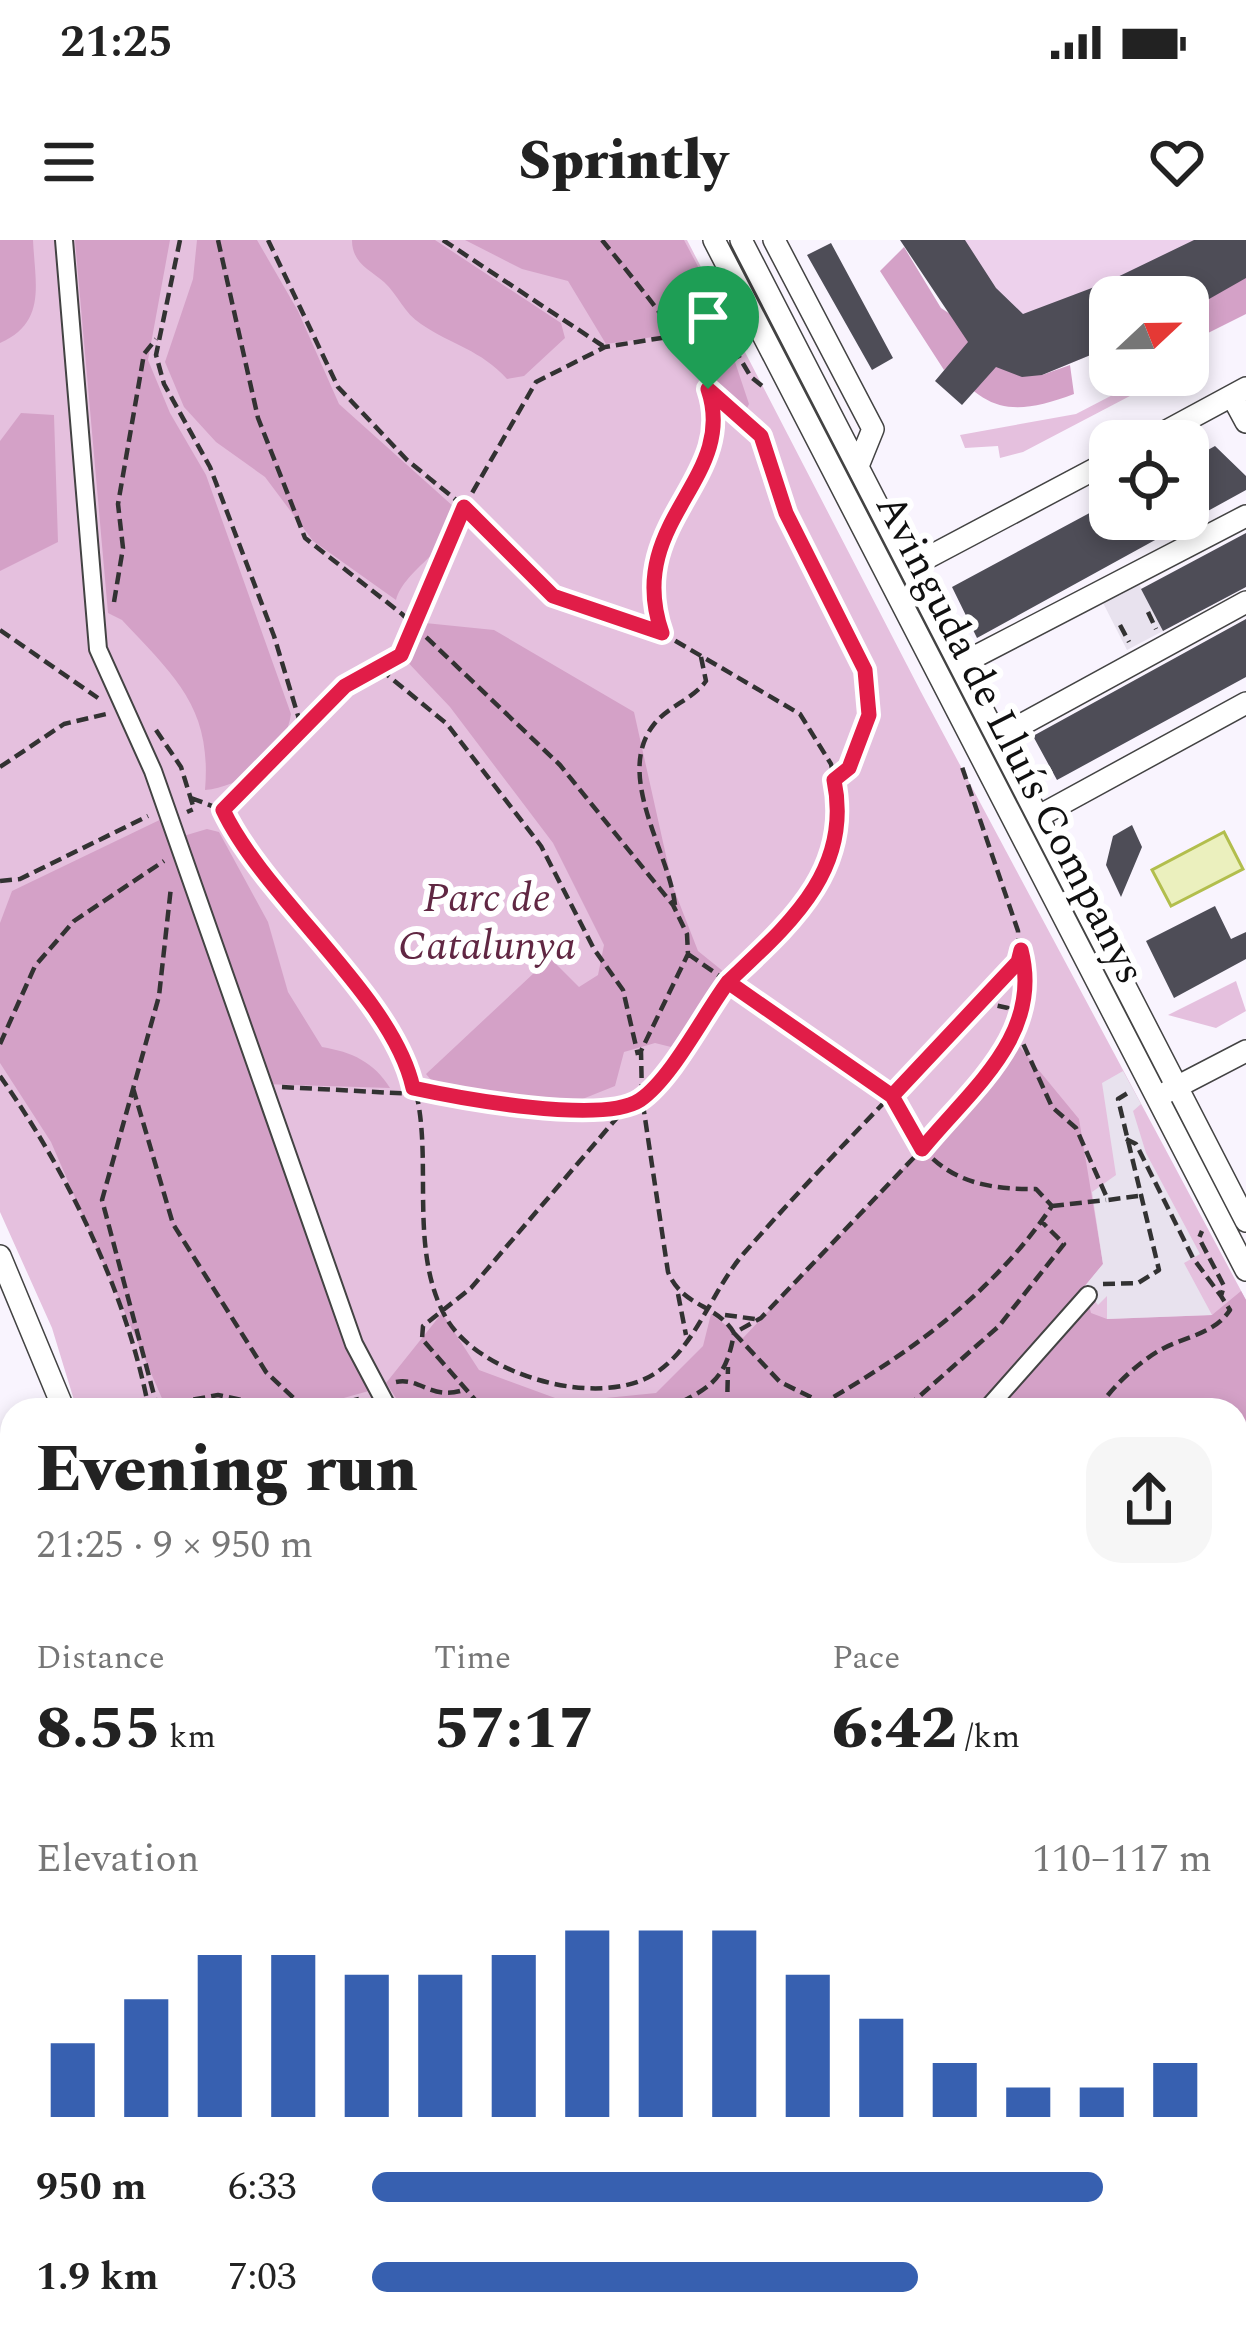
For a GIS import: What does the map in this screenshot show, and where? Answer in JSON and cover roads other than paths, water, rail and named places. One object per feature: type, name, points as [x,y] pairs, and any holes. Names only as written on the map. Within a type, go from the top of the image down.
[{"type":"street","points":[[64,240],[98,649],[153,771],[354,1344],[382,1398]]},
{"type":"street","name":"Avinguda de Lluís Companys","points":[[714,240],[1145,1093],[1246,1270]]},
{"type":"street","name":"Avinguda de Lluís Companys","points":[[741,240],[1246,1221]]},
{"type":"street","points":[[774,240],[873,429],[858,466]]},
{"type":"street","points":[[1187,420],[1239,392],[1246,422]]},
{"type":"street","points":[[866,539],[910,567],[1089,472]]},
{"type":"street","points":[[961,664],[1246,516]]},
{"type":"street","points":[[1000,737],[1246,602]]},
{"type":"street","points":[[1041,815],[1246,703]]},
{"type":"street","points":[[1145,1093],[1180,1086],[1246,1051]]},
{"type":"street","points":[[0,1256],[57,1398]]},
{"type":"street","points":[[997,1398],[1088,1295]]},
{"type":"street","points":[[48,1398],[50,1385]]},
{"type":"park label","name":"Parc de Catalunya","points":[[487,920]]}]
